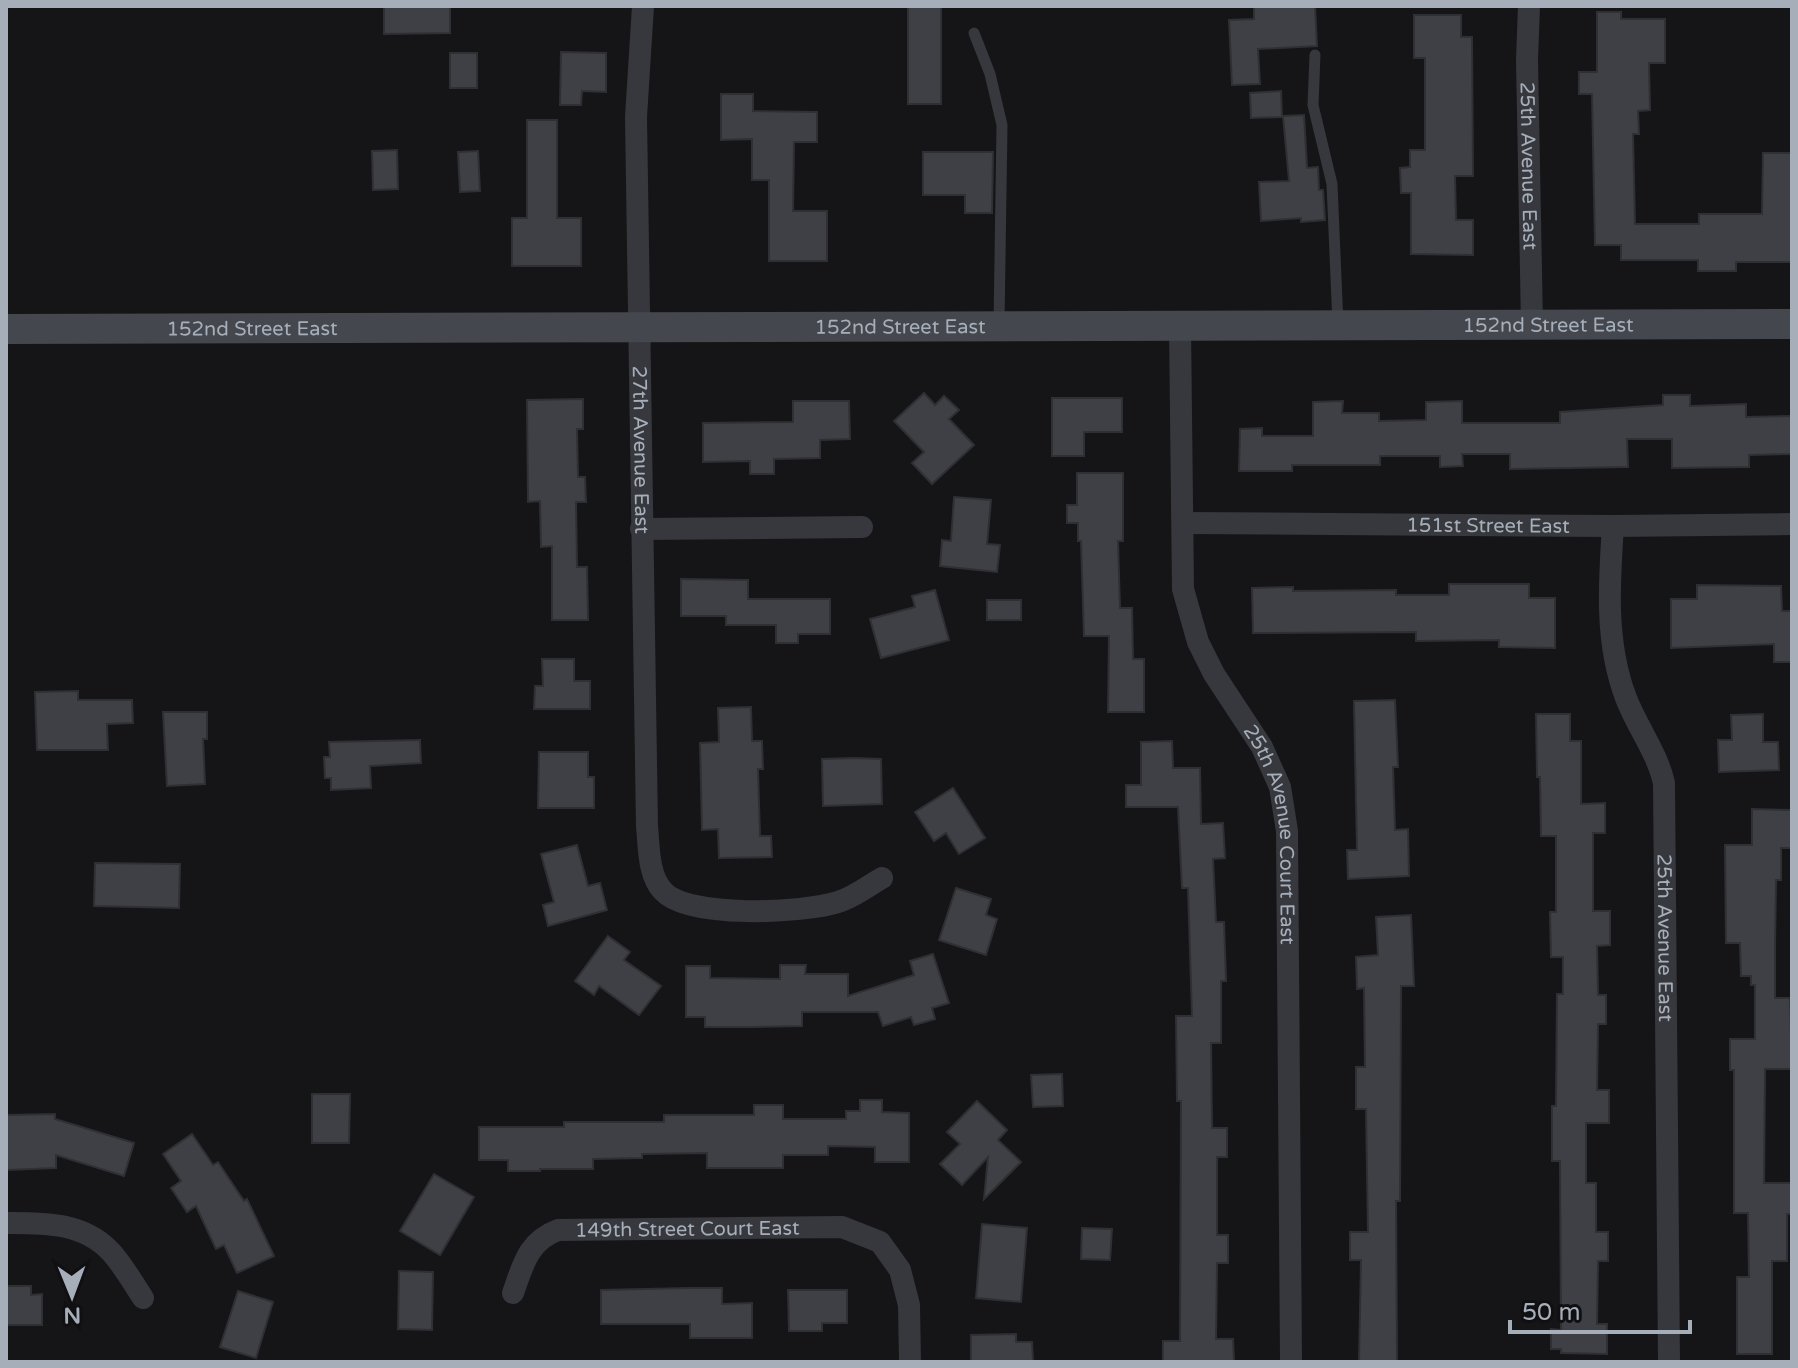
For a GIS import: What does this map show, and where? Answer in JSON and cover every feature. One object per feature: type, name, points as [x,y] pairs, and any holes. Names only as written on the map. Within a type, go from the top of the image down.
[{"type":"main road","name":"152nd Street East","points":[[6,329],[1792,324]]},
{"type":"street","name":"27th Avenue East","points":[[643,6],[636,117],[647,826],[652,872],[661,890],[683,904],[700,909],[810,909],[842,902],[882,878]]},
{"type":"street","name":"25th Avenue East","points":[[1529,6],[1527,60],[1532,325]]},
{"type":"street","name":"25th Avenue Court East","points":[[1180,326],[1183,589],[1198,642],[1214,674],[1262,747],[1280,787],[1287,831],[1291,1362]]},
{"type":"street","name":"151st Street East","points":[[1184,523],[1792,524]]},
{"type":"street","name":"25th Avenue East","points":[[1613,526],[1611,640],[1616,669],[1628,703],[1660,766],[1664,783],[1669,1362]]},
{"type":"street","points":[[641,529],[862,527]]},
{"type":"street","points":[[6,1223],[47,1223],[76,1229],[93,1238],[111,1252],[143,1298]]},
{"type":"street","name":"149th Street Court East","points":[[513,1293],[530,1248],[543,1235],[558,1230],[842,1227],[880,1242],[900,1270],[906,1287],[910,1362]]},
{"type":"lane","points":[[974,33],[990,74],[1002,125],[999,326]]},
{"type":"lane","points":[[1315,55],[1313,105],[1332,184],[1338,325]]},
{"type":"building","points":[[384,6],[450,6],[450,33],[384,34]]},
{"type":"building","points":[[908,6],[941,6],[941,104],[908,104]]},
{"type":"building","points":[[1254,6],[1315,6],[1317,46],[1258,49],[1260,84],[1232,85],[1229,20],[1254,19]]},
{"type":"building","points":[[1597,12],[1621,12],[1621,19],[1665,19],[1665,63],[1649,63],[1650,110],[1638,111],[1639,134],[1633,134],[1635,224],[1699,224],[1699,214],[1762,214],[1763,153],[1792,153],[1792,262],[1736,262],[1736,271],[1698,271],[1698,260],[1621,260],[1621,245],[1595,245],[1592,94],[1579,94],[1579,72],[1597,72]]},
{"type":"building","points":[[1414,15],[1461,15],[1461,37],[1472,37],[1473,176],[1455,176],[1456,220],[1473,220],[1473,255],[1411,254],[1411,193],[1401,193],[1400,168],[1410,167],[1410,150],[1425,150],[1425,58],[1414,58]]},
{"type":"building","points":[[561,52],[606,53],[606,92],[582,91],[581,105],[560,105]]},
{"type":"building","points":[[450,53],[477,53],[477,88],[450,88]]},
{"type":"building","points":[[1281,91],[1282,117],[1251,118],[1250,93]]},
{"type":"building","points":[[721,94],[753,94],[753,111],[817,112],[817,142],[794,142],[793,211],[827,211],[827,261],[769,261],[769,180],[752,180],[752,139],[721,140]]},
{"type":"building","points":[[1304,115],[1307,168],[1318,167],[1325,220],[1261,221],[1259,182],[1289,181],[1283,116]]},
{"type":"building","points":[[527,120],[557,120],[557,218],[581,218],[581,266],[512,266],[512,218],[527,218]]},
{"type":"building","points":[[397,150],[398,189],[373,190],[372,151]]},
{"type":"building","points":[[478,151],[480,191],[460,192],[458,152]]},
{"type":"building","points":[[923,152],[993,152],[992,213],[965,213],[965,195],[923,195]]},
{"type":"building","points":[[924,393],[935,405],[944,396],[959,410],[949,419],[974,445],[932,484],[912,463],[924,452],[894,421]]},
{"type":"building","points":[[1663,395],[1690,395],[1690,406],[1746,404],[1746,417],[1792,416],[1792,454],[1749,455],[1749,467],[1672,468],[1672,439],[1627,439],[1628,467],[1510,469],[1510,454],[1462,454],[1463,466],[1440,467],[1440,456],[1380,456],[1380,465],[1292,465],[1292,471],[1239,471],[1240,429],[1262,428],[1262,436],[1313,436],[1313,402],[1343,401],[1342,413],[1379,413],[1379,421],[1426,420],[1426,402],[1462,401],[1462,423],[1560,423],[1560,412],[1663,405]]},
{"type":"building","points":[[1052,398],[1122,398],[1122,432],[1084,432],[1084,456],[1052,456]]},
{"type":"building","points":[[583,399],[583,429],[577,429],[578,477],[585,477],[586,502],[576,502],[577,567],[587,567],[588,620],[552,620],[552,546],[541,547],[540,501],[528,502],[527,400]]},
{"type":"building","points":[[793,401],[849,401],[850,439],[820,440],[820,458],[774,459],[774,474],[750,474],[750,461],[703,462],[703,423],[793,422]]},
{"type":"building","points":[[1077,473],[1123,473],[1123,541],[1118,541],[1120,608],[1132,608],[1133,659],[1144,659],[1144,712],[1108,712],[1109,636],[1084,636],[1081,541],[1078,541],[1078,523],[1067,523],[1067,505],[1077,505]]},
{"type":"building","points":[[954,497],[991,500],[987,544],[1000,545],[997,572],[940,566],[942,540],[951,541]]},
{"type":"building","points":[[681,579],[748,580],[748,599],[830,599],[830,634],[798,634],[798,643],[776,643],[776,625],[726,625],[726,616],[681,616]]},
{"type":"building","points":[[1449,584],[1529,584],[1529,598],[1555,598],[1555,648],[1499,647],[1499,640],[1416,641],[1416,632],[1253,633],[1252,588],[1293,587],[1293,591],[1396,590],[1396,595],[1449,595]]},
{"type":"building","points":[[1697,585],[1781,586],[1782,611],[1792,611],[1792,662],[1774,662],[1774,644],[1671,648],[1671,599],[1697,599]]},
{"type":"building","points":[[935,590],[949,640],[881,658],[870,619],[915,607],[912,596]]},
{"type":"building","points":[[987,600],[1021,600],[1021,620],[987,620]]},
{"type":"building","points":[[542,659],[574,659],[574,681],[590,681],[590,709],[534,709],[535,686],[543,686]]},
{"type":"building","points":[[78,691],[78,700],[132,700],[133,723],[107,724],[108,750],[37,750],[35,692]]},
{"type":"building","points":[[1395,700],[1398,767],[1393,767],[1395,830],[1408,829],[1409,876],[1348,879],[1347,850],[1357,850],[1354,701]]},
{"type":"building","points":[[751,707],[752,741],[762,741],[763,769],[758,769],[760,836],[771,836],[772,857],[719,858],[718,829],[702,830],[700,743],[719,742],[718,708]]},
{"type":"building","points":[[163,712],[207,712],[207,739],[203,739],[205,784],[167,786]]},
{"type":"building","points":[[1536,714],[1570,714],[1570,741],[1581,741],[1581,804],[1605,803],[1605,833],[1593,833],[1593,911],[1610,911],[1610,945],[1597,946],[1598,995],[1606,995],[1606,1024],[1598,1024],[1597,1090],[1609,1090],[1609,1123],[1586,1123],[1586,1183],[1596,1183],[1596,1232],[1608,1232],[1608,1261],[1598,1261],[1597,1324],[1607,1324],[1607,1354],[1561,1353],[1561,1349],[1551,1349],[1551,1329],[1561,1330],[1560,1161],[1552,1161],[1552,1106],[1556,1106],[1557,994],[1563,994],[1563,957],[1551,957],[1550,912],[1556,912],[1556,836],[1541,836]]},
{"type":"building","points":[[1763,714],[1763,742],[1778,742],[1779,770],[1719,772],[1718,740],[1732,740],[1731,715]]},
{"type":"building","points":[[420,740],[421,763],[370,766],[371,788],[331,790],[331,778],[325,778],[324,757],[330,757],[329,742]]},
{"type":"building","points":[[1172,741],[1173,768],[1200,768],[1201,824],[1223,823],[1225,858],[1213,859],[1216,922],[1224,922],[1226,981],[1221,981],[1221,1043],[1211,1043],[1212,1128],[1227,1128],[1227,1157],[1217,1157],[1217,1235],[1228,1235],[1228,1263],[1217,1263],[1216,1339],[1233,1339],[1234,1362],[1163,1362],[1163,1341],[1180,1341],[1181,1101],[1177,1101],[1176,1016],[1192,1016],[1188,888],[1182,888],[1178,807],[1126,807],[1126,785],[1141,785],[1141,742]]},
{"type":"building","points":[[539,752],[588,752],[588,777],[594,777],[594,808],[538,808]]},
{"type":"building","points":[[822,759],[881,759],[882,804],[823,806]]},
{"type":"building","points":[[953,788],[985,838],[959,854],[946,833],[934,841],[915,812]]},
{"type":"building","points":[[1752,809],[1792,810],[1792,848],[1781,848],[1781,880],[1776,880],[1775,998],[1790,998],[1792,1069],[1765,1069],[1764,1183],[1792,1183],[1792,1214],[1787,1214],[1787,1261],[1772,1261],[1772,1354],[1737,1354],[1737,1277],[1749,1277],[1748,1213],[1734,1213],[1734,1070],[1730,1070],[1730,1039],[1755,1039],[1755,985],[1751,985],[1751,976],[1741,976],[1740,943],[1726,943],[1725,845],[1752,845]]},
{"type":"building","points":[[577,845],[588,886],[600,883],[607,910],[548,926],[543,905],[554,902],[541,854]]},
{"type":"building","points":[[95,863],[180,864],[179,908],[94,906]]},
{"type":"building","points":[[956,888],[991,899],[986,915],[997,919],[986,955],[939,940]]},
{"type":"building","points":[[1411,915],[1414,986],[1401,986],[1400,1201],[1396,1201],[1397,1362],[1359,1362],[1361,1260],[1350,1260],[1350,1232],[1368,1232],[1366,1109],[1356,1109],[1356,1067],[1365,1067],[1364,988],[1357,989],[1356,957],[1378,955],[1376,917]]},
{"type":"building","points":[[608,936],[630,952],[624,960],[661,986],[639,1015],[599,986],[594,995],[575,981]]},
{"type":"building","points":[[933,954],[949,1003],[932,1008],[935,1019],[914,1025],[911,1017],[883,1026],[878,1012],[802,1012],[802,1026],[705,1027],[705,1017],[686,1017],[686,966],[710,966],[710,978],[780,979],[780,965],[806,965],[805,974],[848,974],[848,996],[914,975],[910,961]]},
{"type":"building","points":[[1062,1074],[1063,1106],[1033,1107],[1031,1075]]},
{"type":"building","points":[[312,1094],[350,1094],[349,1143],[312,1143]]},
{"type":"building","points":[[860,1100],[882,1100],[882,1112],[909,1113],[909,1162],[875,1162],[875,1147],[828,1146],[828,1155],[783,1155],[783,1168],[707,1168],[707,1153],[642,1154],[642,1158],[593,1159],[593,1169],[540,1171],[508,1171],[508,1160],[479,1160],[479,1127],[564,1127],[564,1122],[664,1122],[664,1115],[754,1115],[754,1105],[783,1105],[783,1119],[846,1119],[846,1111],[860,1111]]},
{"type":"building","points":[[977,1101],[1007,1130],[998,1140],[1021,1162],[984,1199],[988,1157],[962,1185],[940,1164],[960,1144],[947,1132]]},
{"type":"building","points":[[55,1114],[55,1119],[134,1143],[124,1176],[56,1155],[56,1168],[6,1170],[6,1115]]},
{"type":"building","points":[[192,1134],[213,1165],[218,1162],[244,1201],[247,1199],[274,1256],[237,1273],[224,1245],[216,1249],[196,1206],[187,1212],[171,1188],[181,1181],[163,1154]]},
{"type":"building","points":[[434,1174],[474,1197],[440,1255],[400,1231]]},
{"type":"building","points":[[982,1224],[1027,1228],[1021,1302],[976,1298]]},
{"type":"building","points":[[1082,1228],[1112,1229],[1110,1260],[1081,1259]]},
{"type":"building","points":[[399,1271],[433,1272],[432,1330],[398,1329]]},
{"type":"building","points":[[6,1286],[31,1286],[31,1295],[42,1294],[42,1325],[6,1325]]},
{"type":"building","points":[[722,1288],[722,1304],[752,1303],[752,1338],[690,1338],[690,1324],[601,1324],[601,1290]]},
{"type":"building","points":[[788,1290],[847,1290],[847,1323],[822,1323],[822,1331],[789,1331]]},
{"type":"building","points":[[238,1291],[273,1302],[256,1358],[220,1347]]},
{"type":"building","points":[[1016,1334],[1016,1342],[1032,1342],[1033,1362],[971,1362],[971,1335]]}]
